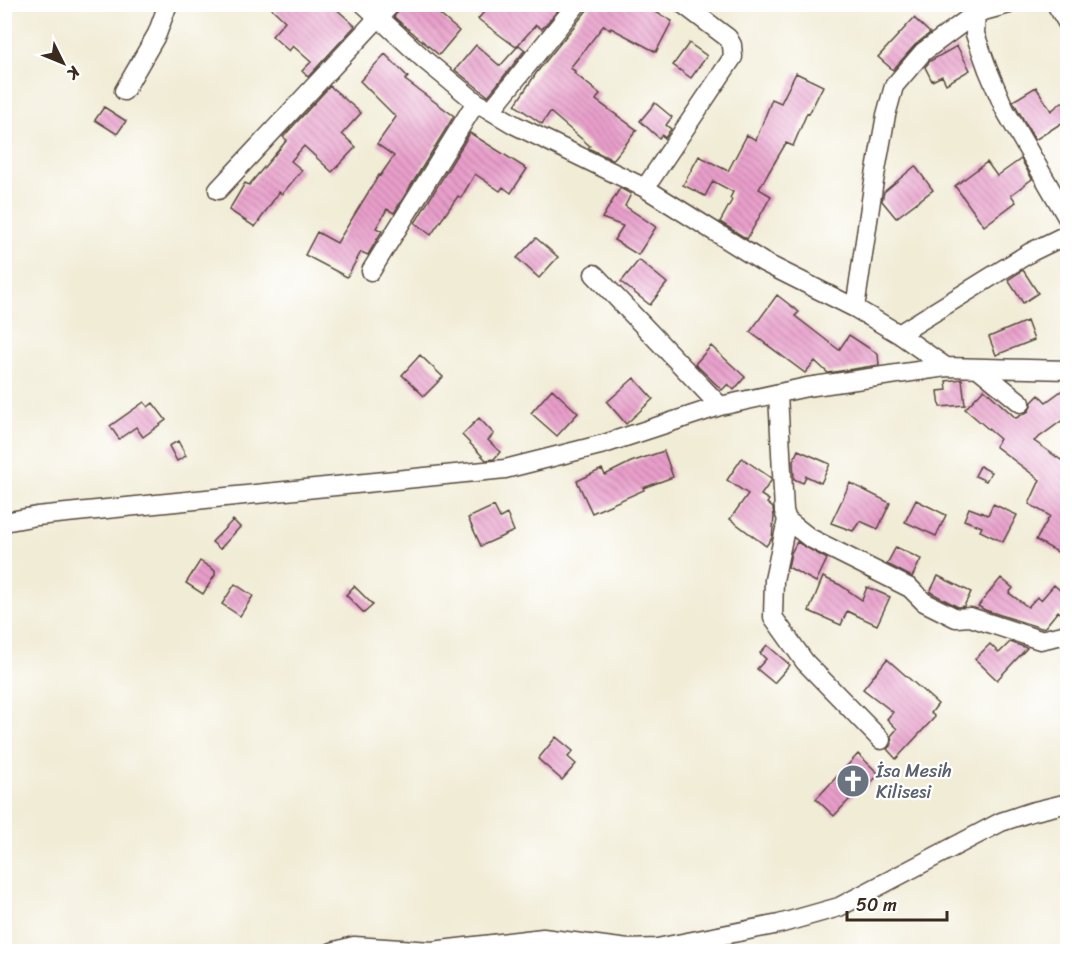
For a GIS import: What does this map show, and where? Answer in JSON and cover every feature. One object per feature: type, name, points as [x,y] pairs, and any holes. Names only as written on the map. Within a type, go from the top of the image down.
[{"type":"street","points":[[124,90],[156,34],[168,4]]},
{"type":"street","points":[[364,4],[385,11],[426,61],[483,106],[514,125],[645,189],[763,262],[855,308],[946,367]]},
{"type":"street","points":[[371,271],[483,106],[577,4]]},
{"type":"street","points":[[645,189],[733,57],[732,45],[728,38],[683,4]]},
{"type":"street","points":[[855,308],[873,187],[886,115],[894,86],[924,52],[976,9],[1009,4]]},
{"type":"street","points":[[1056,4],[1068,24]]},
{"type":"street","points":[[976,9],[975,34],[1005,110],[1068,219]]},
{"type":"street","points":[[218,190],[385,11]]},
{"type":"street","points":[[898,334],[1031,252],[1068,234]]},
{"type":"street","points":[[594,274],[720,405]]},
{"type":"street","points":[[4,522],[37,516],[505,469],[604,444],[720,405],[807,387],[946,367],[1068,370]]},
{"type":"street","points":[[978,368],[1021,404]]},
{"type":"street","points":[[778,394],[784,511],[787,520],[774,580],[773,617],[805,662],[881,740]]},
{"type":"street","points":[[787,520],[810,537],[910,588],[924,602],[956,618],[970,617],[1040,640],[1068,632]]},
{"type":"street","points":[[332,951],[354,946],[432,951],[543,938],[628,950],[657,948],[768,926],[839,907],[1001,822],[1068,803]]},
{"type":"building","points":[[267,4],[331,4],[355,26],[308,77],[302,71],[311,62],[293,46],[289,51],[272,36],[285,21]]},
{"type":"building","points":[[402,4],[444,4],[437,12],[459,31],[439,55],[394,17]]},
{"type":"building","points":[[491,4],[556,4],[560,8],[542,29],[536,25],[516,47],[478,19]]},
{"type":"building","points":[[592,4],[641,4],[672,21],[656,52],[604,25],[570,68],[600,94],[596,100],[637,130],[613,160],[588,148],[590,146],[550,112],[542,124],[515,105],[537,72]]},
{"type":"building","points":[[914,18],[930,33],[915,45],[893,70],[878,57]]},
{"type":"building","points":[[689,43],[707,56],[691,78],[673,65]]},
{"type":"building","points":[[476,45],[500,66],[519,45],[525,50],[488,96],[455,70]]},
{"type":"building","points":[[957,46],[970,70],[946,84],[942,76],[932,81],[925,67],[930,61]]},
{"type":"building","points":[[385,54],[408,77],[405,80],[454,116],[394,213],[387,209],[376,228],[382,231],[368,255],[361,252],[347,277],[305,255],[317,232],[337,243],[379,175],[394,156],[377,144],[396,117],[360,81]]},
{"type":"building","points":[[796,73],[823,86],[809,114],[807,113],[793,146],[786,143],[759,189],[771,196],[747,239],[720,222],[732,200],[730,198],[733,192],[713,181],[705,196],[683,185],[699,156],[728,171],[747,135],[756,140],[772,99],[781,103]]},
{"type":"building","points":[[330,86],[361,113],[342,134],[356,147],[332,172],[304,146],[291,161],[302,170],[282,194],[279,192],[255,227],[229,210],[245,183],[249,185],[287,140],[283,137]]},
{"type":"building","points":[[1036,87],[1051,111],[1062,102],[1068,108],[1068,119],[1035,140],[1013,101]]},
{"type":"building","points":[[655,103],[672,117],[666,125],[671,129],[665,138],[662,135],[659,138],[640,121]]},
{"type":"building","points":[[104,107],[126,121],[117,134],[95,120]]},
{"type":"building","points":[[470,133],[527,169],[511,193],[503,187],[500,191],[475,174],[461,198],[458,196],[431,235],[415,223]]},
{"type":"building","points":[[1021,159],[1032,179],[1011,195],[1016,202],[984,226],[955,186],[987,162],[997,176]]},
{"type":"building","points":[[915,166],[933,190],[896,218],[882,201],[884,192]]},
{"type":"building","points":[[620,188],[631,194],[625,206],[656,227],[638,255],[614,240],[623,226],[602,218]]},
{"type":"building","points":[[536,238],[558,257],[539,278],[517,258]]},
{"type":"building","points":[[639,260],[667,283],[650,305],[621,282]]},
{"type":"building","points":[[1023,270],[1038,293],[1023,303],[1008,280]]},
{"type":"building","points":[[777,295],[799,312],[795,316],[839,350],[849,335],[878,354],[879,365],[828,373],[815,361],[805,373],[750,332]]},
{"type":"building","points":[[1027,321],[1034,340],[996,355],[989,337]]},
{"type":"building","points":[[711,346],[745,377],[734,390],[728,384],[722,390],[695,364]]},
{"type":"building","points":[[420,355],[443,377],[424,396],[402,375]]},
{"type":"building","points":[[634,378],[653,399],[626,424],[607,402]]},
{"type":"building","points":[[962,379],[965,405],[940,407],[938,391],[947,390],[946,381]]},
{"type":"building","points":[[1068,386],[1068,416],[1034,441],[1068,465],[1068,558],[1036,540],[1050,516],[1029,504],[1040,480],[995,446],[1000,439],[965,409],[984,389],[1016,418],[1029,411],[1032,402],[1039,395],[1046,402]]},
{"type":"building","points":[[552,389],[578,413],[557,436],[531,413]]},
{"type":"building","points":[[144,402],[148,407],[153,403],[166,420],[143,437],[136,427],[119,439],[110,426]]},
{"type":"building","points":[[479,418],[494,434],[488,440],[500,452],[494,459],[486,460],[462,435]]},
{"type":"building","points":[[178,441],[186,456],[177,461],[169,446]]},
{"type":"building","points":[[798,450],[830,464],[821,483],[806,476],[803,483],[794,479],[793,461]]},
{"type":"building","points":[[664,451],[673,477],[643,488],[644,490],[592,513],[577,481],[602,469],[605,475],[631,462]]},
{"type":"building","points":[[742,458],[771,478],[761,495],[769,500],[767,503],[773,508],[774,517],[772,538],[766,546],[730,519],[748,494],[727,480]]},
{"type":"building","points":[[980,466],[991,472],[986,481],[975,476]]},
{"type":"building","points":[[850,483],[890,503],[878,529],[860,521],[853,531],[831,523]]},
{"type":"building","points":[[916,500],[946,515],[936,536],[905,522]]},
{"type":"building","points":[[993,504],[1017,515],[1003,542],[980,531],[982,527],[964,520],[969,508],[988,515]]},
{"type":"building","points":[[494,506],[500,518],[507,514],[514,531],[481,546],[468,518]]},
{"type":"building","points":[[233,520],[240,527],[220,549],[212,542]]},
{"type":"building","points":[[797,542],[827,559],[816,582],[788,567],[791,553]]},
{"type":"building","points":[[896,547],[921,559],[912,577],[887,564]]},
{"type":"building","points":[[200,561],[215,571],[215,575],[203,594],[186,583]]},
{"type":"building","points":[[938,576],[971,592],[964,606],[958,607],[930,592]]},
{"type":"building","points":[[823,577],[862,600],[867,587],[890,597],[877,625],[847,611],[841,625],[809,611]]},
{"type":"building","points":[[1001,578],[1013,588],[1009,593],[1028,607],[1037,597],[1041,600],[1054,585],[1068,597],[1068,620],[1058,611],[1045,627],[1041,628],[978,606]]},
{"type":"building","points":[[235,584],[253,596],[240,616],[222,604]]},
{"type":"building","points":[[354,586],[373,605],[364,613],[346,595]]},
{"type":"building","points":[[1010,642],[1027,648],[997,680],[975,659],[990,644],[999,653]]},
{"type":"building","points":[[767,645],[790,665],[774,683],[757,669],[766,659],[760,653]]},
{"type":"building","points":[[887,659],[938,704],[931,713],[935,717],[896,759],[887,749],[892,744],[891,736],[897,729],[887,719],[893,712],[863,689]]},
{"type":"building","points":[[556,737],[573,751],[568,757],[576,764],[562,780],[538,759]]},
{"type":"building","points":[[858,754],[879,774],[865,789],[862,786],[834,816],[816,799]]},
{"type":"place","name":"İsa Mesih Kilisesi","points":[[853,781]]}]
